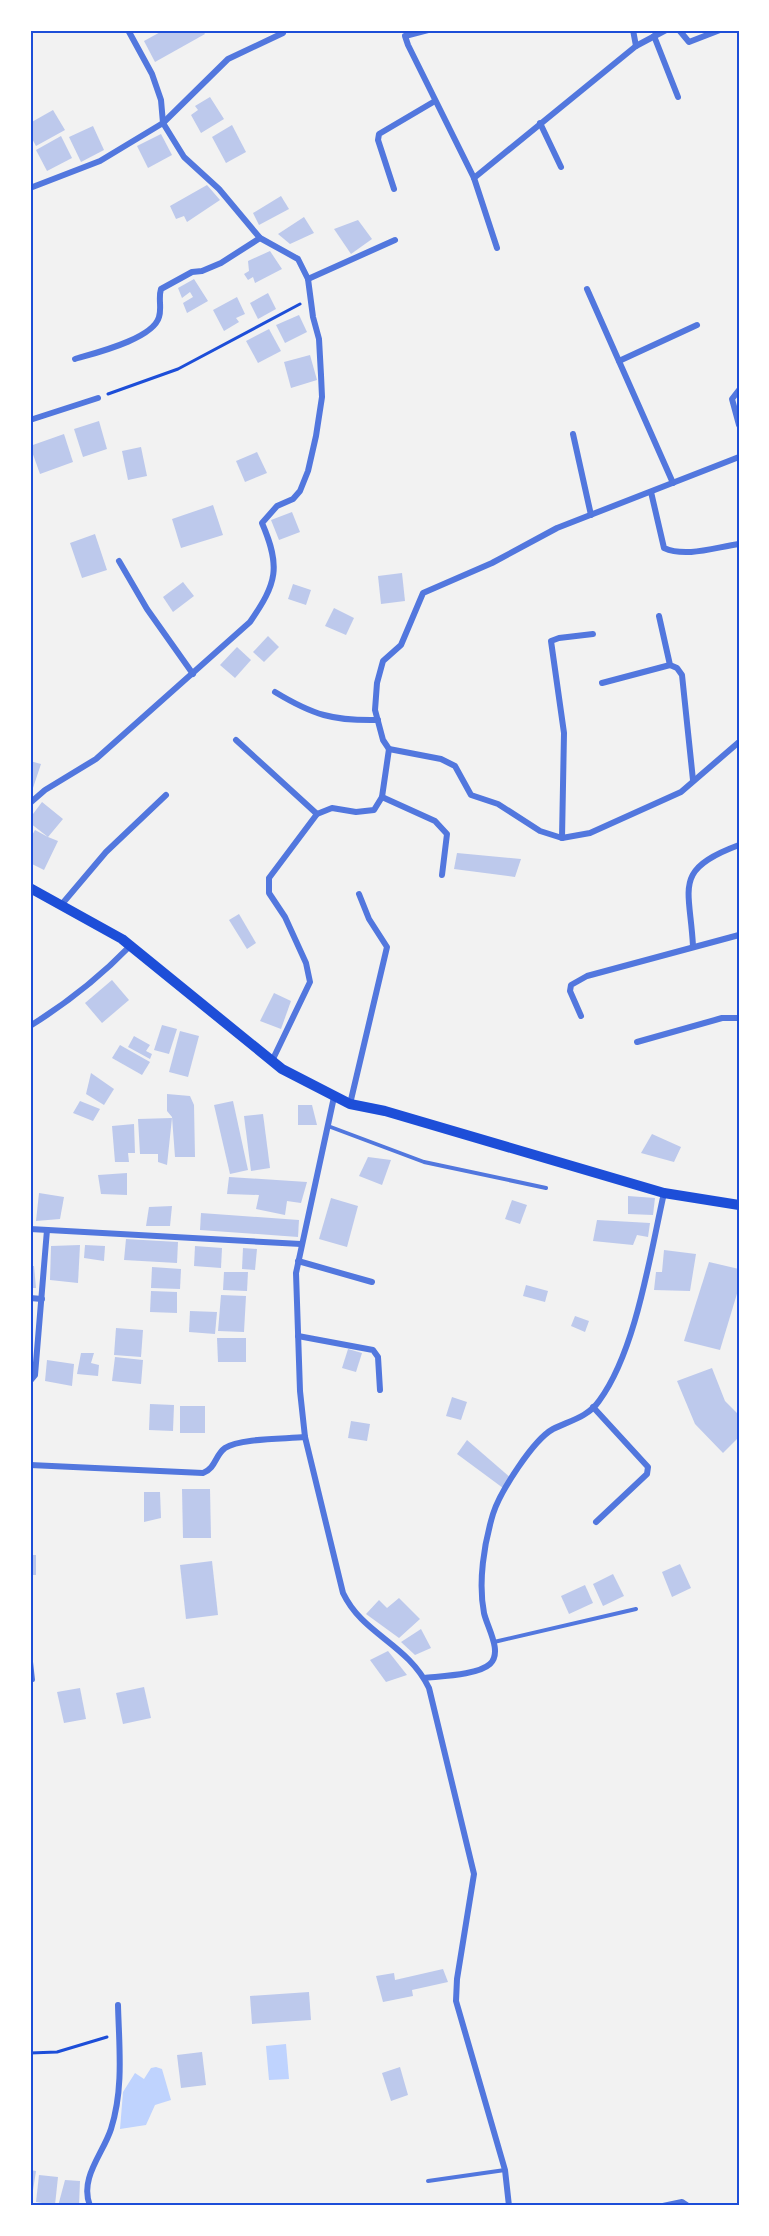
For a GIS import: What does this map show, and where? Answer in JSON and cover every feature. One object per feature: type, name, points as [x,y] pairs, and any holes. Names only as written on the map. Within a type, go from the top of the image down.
[{"type":"main road","points":[[30,888],[62,904],[130,946],[272,1061],[302,1081],[334,1097],[350,1104],[385,1111],[664,1193],[739,1205]]},
{"type":"street","points":[[30,803],[45,790],[96,759],[126,729],[193,674],[250,622],[267,597],[275,577],[274,551],[262,523],[277,506],[293,499],[300,490],[308,471],[321,397],[319,339],[313,317],[308,279],[298,259],[260,238],[219,189],[184,157],[163,123],[161,100],[152,74],[128,30]]},
{"type":"street","points":[[268,30],[272,38]]},
{"type":"street","points":[[428,30],[404,33],[474,178],[497,248]]},
{"type":"street","points":[[633,30],[636,46]]},
{"type":"street","points":[[474,178],[636,46],[666,30]]},
{"type":"street","points":[[679,30],[689,42],[720,30]]},
{"type":"street","points":[[30,188],[100,161],[163,123],[216,68],[228,59],[282,33]]},
{"type":"street","points":[[654,36],[678,97]]},
{"type":"street","points":[[394,189],[378,140],[379,134],[435,100]]},
{"type":"street","points":[[540,123],[561,167]]},
{"type":"street","points":[[75,359],[130,341],[150,328],[159,319],[161,289],[192,272],[202,271],[221,262],[260,238]]},
{"type":"street","points":[[308,279],[395,240]]},
{"type":"street","points":[[587,289],[673,483]]},
{"type":"street","points":[[619,361],[697,325]]},
{"type":"street","points":[[739,390],[732,399],[739,425]]},
{"type":"street","points":[[30,420],[98,398]]},
{"type":"street","points":[[573,434],[591,515]]},
{"type":"street","points":[[272,1061],[310,982],[306,963],[285,916],[269,893],[269,878],[317,814],[332,808],[356,812],[374,810],[382,797],[389,749],[383,740],[375,710],[377,682],[383,661],[401,645],[423,593],[492,563],[557,528],[739,457]]},
{"type":"street","points":[[651,492],[664,548],[672,552],[685,552],[739,544]]},
{"type":"street","points":[[119,561],[147,609],[193,674]]},
{"type":"street","points":[[659,616],[670,665]]},
{"type":"street","points":[[562,838],[564,733],[551,641],[593,634]]},
{"type":"street","points":[[602,683],[670,665],[677,668],[682,675],[693,780]]},
{"type":"street","points":[[275,692],[315,714],[355,720],[378,720]]},
{"type":"street","points":[[236,740],[317,814]]},
{"type":"street","points":[[389,749],[455,766],[471,795],[498,804],[540,831],[562,838],[590,833],[653,807],[681,792],[739,742]]},
{"type":"street","points":[[62,904],[106,852],[166,795]]},
{"type":"street","points":[[382,797],[435,820],[447,834],[442,875]]},
{"type":"street","points":[[693,946],[687,891],[690,876],[698,866],[739,844]]},
{"type":"street","points":[[350,1104],[387,947],[374,929],[359,894]]},
{"type":"street","points":[[582,1016],[570,991],[572,985],[587,976],[739,935]]},
{"type":"street","points":[[30,1026],[61,1007],[103,974],[130,946]]},
{"type":"street","points":[[637,1042],[722,1018],[739,1018]]},
{"type":"street","points":[[334,1097],[296,1273],[305,1437],[343,1593],[352,1611],[404,1653],[420,1668],[424,1678],[474,1874],[457,1979],[456,2001],[505,2170],[509,2206]]},
{"type":"street","points":[[424,1678],[482,1670],[492,1663],[495,1653],[494,1642],[484,1613],[481,1583],[494,1511],[538,1439],[585,1414],[593,1407],[616,1373],[632,1325],[664,1193]]},
{"type":"street","points":[[30,1229],[301,1244]]},
{"type":"street","points":[[30,1381],[35,1376],[47,1230]]},
{"type":"street","points":[[298,1261],[372,1282]]},
{"type":"street","points":[[30,1298],[42,1299]]},
{"type":"street","points":[[298,1336],[373,1350],[378,1357],[380,1390]]},
{"type":"street","points":[[593,1407],[644,1459],[648,1467],[647,1474],[596,1521]]},
{"type":"street","points":[[30,1465],[203,1473],[214,1465],[221,1451],[232,1445],[305,1437]]},
{"type":"street","points":[[90,2206],[87,2198],[90,2176],[94,2161],[106,2143],[112,2127],[117,2100],[118,2005]]},
{"type":"street","points":[[663,2206],[678,2202],[688,2206]]},
{"type":"lane","points":[[328,1126],[424,1162],[546,1188]]},
{"type":"lane","points":[[494,1642],[636,1609]]},
{"type":"lane","points":[[30,1653],[33,1680]]},
{"type":"lane","points":[[428,2181],[505,2170]]},
{"type":"path","points":[[98,398],[178,369],[311,297]]},
{"type":"path","points":[[30,2053],[57,2052],[118,2035]]},
{"type":"water","points":[[286,2044],[289,2079],[269,2080],[266,2046]]},
{"type":"water","points":[[151,2068],[162,2069],[171,2100],[155,2105],[146,2125],[120,2129],[123,2092],[135,2073],[144,2079]]},
{"type":"building","points":[[164,30],[202,30],[205,34],[155,62],[144,41]]},
{"type":"building","points":[[210,97],[224,119],[201,133],[191,115],[198,110],[195,106]]},
{"type":"building","points":[[53,110],[65,130],[36,146],[30,135],[30,123]]},
{"type":"building","points":[[232,125],[246,152],[226,163],[212,137]]},
{"type":"building","points":[[93,126],[104,150],[81,162],[69,137]]},
{"type":"building","points":[[161,134],[172,155],[148,168],[137,146]]},
{"type":"building","points":[[61,136],[72,158],[47,171],[36,150]]},
{"type":"building","points":[[207,185],[220,200],[187,222],[184,216],[176,219],[170,206]]},
{"type":"building","points":[[281,196],[289,209],[259,225],[253,213]]},
{"type":"building","points":[[304,217],[314,233],[290,244],[278,234]]},
{"type":"building","points":[[358,220],[372,239],[351,254],[334,229]]},
{"type":"building","points":[[270,251],[282,269],[255,283],[253,277],[248,280],[244,274],[249,271],[248,261]]},
{"type":"building","points":[[194,279],[208,301],[187,313],[183,303],[193,297],[190,292],[182,298],[178,288]]},
{"type":"building","points":[[268,293],[276,309],[258,319],[250,303]]},
{"type":"building","points":[[237,297],[245,314],[236,318],[239,322],[224,331],[213,310]]},
{"type":"building","points":[[299,315],[307,332],[285,343],[276,325]]},
{"type":"building","points":[[269,329],[281,351],[258,363],[246,341]]},
{"type":"building","points":[[310,355],[317,380],[291,388],[284,362]]},
{"type":"building","points":[[99,421],[107,449],[83,457],[74,429]]},
{"type":"building","points":[[64,434],[73,462],[40,474],[30,446]]},
{"type":"building","points":[[141,447],[147,476],[128,480],[122,451]]},
{"type":"building","points":[[257,452],[267,473],[245,482],[236,461]]},
{"type":"building","points":[[213,505],[223,535],[181,548],[172,519]]},
{"type":"building","points":[[292,512],[300,532],[279,540],[271,520]]},
{"type":"building","points":[[95,534],[107,570],[82,578],[70,543]]},
{"type":"building","points":[[402,573],[405,601],[381,604],[378,576]]},
{"type":"building","points":[[183,582],[194,596],[173,612],[163,597]]},
{"type":"building","points":[[293,584],[311,590],[306,605],[288,599]]},
{"type":"building","points":[[334,608],[354,618],[346,635],[325,626]]},
{"type":"building","points":[[268,636],[279,647],[264,662],[253,652]]},
{"type":"building","points":[[237,647],[251,660],[235,678],[220,665]]},
{"type":"building","points":[[30,761],[41,764],[33,788],[30,787]]},
{"type":"building","points":[[42,802],[63,819],[48,837],[30,823],[30,818]]},
{"type":"building","points":[[35,830],[58,841],[44,870],[30,863],[30,839]]},
{"type":"building","points":[[457,853],[521,859],[515,877],[454,869]]},
{"type":"building","points":[[239,914],[256,943],[247,949],[229,920]]},
{"type":"building","points":[[112,980],[129,1000],[102,1023],[85,1003]]},
{"type":"building","points":[[274,993],[291,1001],[281,1029],[260,1021]]},
{"type":"building","points":[[162,1025],[177,1029],[169,1054],[154,1050]]},
{"type":"building","points":[[180,1031],[199,1036],[188,1077],[169,1072]]},
{"type":"building","points":[[134,1036],[150,1045],[146,1051],[152,1054],[150,1059],[128,1047]]},
{"type":"building","points":[[120,1045],[150,1062],[142,1075],[112,1058]]},
{"type":"building","points":[[91,1073],[114,1089],[104,1105],[86,1094]]},
{"type":"building","points":[[167,1094],[190,1096],[194,1105],[195,1157],[175,1157],[172,1117],[167,1111]]},
{"type":"building","points":[[80,1101],[100,1109],[93,1121],[73,1113]]},
{"type":"building","points":[[233,1101],[248,1170],[230,1174],[214,1105]]},
{"type":"building","points":[[298,1105],[312,1105],[317,1125],[298,1125]]},
{"type":"building","points":[[263,1114],[270,1168],[251,1171],[244,1116]]},
{"type":"building","points":[[172,1118],[167,1165],[158,1162],[158,1154],[140,1154],[138,1119]]},
{"type":"building","points":[[134,1124],[135,1153],[128,1153],[129,1162],[115,1162],[112,1126]]},
{"type":"building","points":[[652,1134],[681,1147],[674,1162],[641,1153]]},
{"type":"building","points":[[368,1157],[391,1160],[382,1185],[359,1176]]},
{"type":"building","points":[[127,1173],[127,1195],[101,1194],[98,1175]]},
{"type":"building","points":[[229,1177],[307,1182],[301,1203],[287,1201],[285,1215],[256,1209],[259,1195],[227,1194]]},
{"type":"building","points":[[39,1193],[64,1197],[60,1219],[36,1221]]},
{"type":"building","points":[[628,1196],[655,1198],[653,1215],[628,1214]]},
{"type":"building","points":[[331,1198],[358,1206],[347,1247],[319,1239]]},
{"type":"building","points":[[512,1200],[527,1205],[520,1224],[505,1219]]},
{"type":"building","points":[[172,1206],[170,1226],[146,1226],[149,1207]]},
{"type":"building","points":[[201,1213],[299,1220],[298,1237],[200,1230]]},
{"type":"building","points":[[597,1220],[650,1223],[648,1237],[637,1235],[633,1245],[593,1241]]},
{"type":"building","points":[[126,1239],[178,1242],[177,1263],[124,1260]]},
{"type":"building","points":[[80,1245],[78,1283],[50,1280],[51,1246]]},
{"type":"building","points":[[85,1245],[105,1246],[104,1261],[84,1258]]},
{"type":"building","points":[[195,1246],[222,1248],[221,1268],[194,1266]]},
{"type":"building","points":[[243,1248],[257,1249],[255,1270],[242,1269]]},
{"type":"building","points":[[664,1250],[696,1254],[690,1291],[654,1290],[656,1272],[662,1272]]},
{"type":"building","points":[[709,1262],[739,1269],[739,1287],[720,1350],[684,1341]]},
{"type":"building","points":[[30,1266],[34,1266],[36,1288],[30,1288]]},
{"type":"building","points":[[152,1267],[181,1269],[180,1289],[151,1288]]},
{"type":"building","points":[[224,1272],[248,1272],[247,1291],[223,1290]]},
{"type":"building","points":[[526,1285],[548,1291],[545,1302],[523,1296]]},
{"type":"building","points":[[151,1291],[177,1292],[177,1313],[150,1312]]},
{"type":"building","points":[[221,1295],[246,1296],[244,1332],[218,1331]]},
{"type":"building","points":[[190,1311],[217,1312],[215,1334],[189,1332]]},
{"type":"building","points":[[575,1316],[589,1321],[585,1332],[571,1326]]},
{"type":"building","points":[[116,1328],[143,1330],[141,1357],[114,1355]]},
{"type":"building","points":[[217,1338],[246,1338],[246,1362],[218,1362]]},
{"type":"building","points":[[348,1349],[362,1353],[356,1372],[342,1368]]},
{"type":"building","points":[[81,1353],[94,1353],[91,1363],[99,1365],[98,1376],[77,1374]]},
{"type":"building","points":[[115,1357],[143,1360],[141,1384],[112,1381]]},
{"type":"building","points":[[47,1360],[74,1364],[72,1386],[45,1381]]},
{"type":"building","points":[[712,1368],[725,1401],[739,1415],[739,1437],[723,1453],[695,1424],[677,1381]]},
{"type":"building","points":[[452,1397],[467,1402],[461,1420],[446,1416]]},
{"type":"building","points":[[150,1404],[174,1405],[173,1431],[149,1430]]},
{"type":"building","points":[[180,1406],[205,1406],[205,1433],[180,1433]]},
{"type":"building","points":[[351,1421],[370,1424],[367,1441],[348,1438]]},
{"type":"building","points":[[467,1440],[511,1478],[503,1488],[457,1454]]},
{"type":"building","points":[[182,1489],[210,1489],[211,1538],[183,1538]]},
{"type":"building","points":[[144,1492],[160,1492],[161,1518],[144,1522]]},
{"type":"building","points":[[30,1555],[36,1555],[36,1575],[30,1575]]},
{"type":"building","points":[[212,1561],[218,1615],[186,1619],[180,1565]]},
{"type":"building","points":[[680,1564],[691,1588],[672,1597],[662,1572]]},
{"type":"building","points":[[613,1574],[624,1596],[603,1606],[593,1584]]},
{"type":"building","points":[[585,1585],[593,1603],[569,1614],[561,1596]]},
{"type":"building","points":[[399,1598],[420,1619],[399,1638],[366,1614],[379,1600],[387,1608]]},
{"type":"building","points":[[421,1629],[431,1648],[415,1655],[401,1642]]},
{"type":"building","points":[[388,1651],[407,1675],[386,1682],[370,1660]]},
{"type":"building","points":[[144,1687],[151,1718],[123,1724],[116,1693]]},
{"type":"building","points":[[80,1688],[86,1719],[64,1723],[57,1692]]},
{"type":"building","points":[[443,1969],[448,1982],[412,1990],[413,1996],[383,2002],[376,1976],[394,1973],[395,1980]]},
{"type":"building","points":[[309,1992],[311,2020],[252,2024],[250,1996]]},
{"type":"building","points":[[202,2052],[206,2085],[181,2088],[177,2055]]},
{"type":"building","points":[[400,2067],[408,2095],[391,2101],[382,2073]]},
{"type":"building","points":[[30,2170],[36,2171],[31,2203],[30,2203]]},
{"type":"building","points":[[39,2175],[58,2177],[55,2205],[36,2202]]},
{"type":"building","points":[[65,2180],[80,2181],[79,2206],[58,2206]]}]
